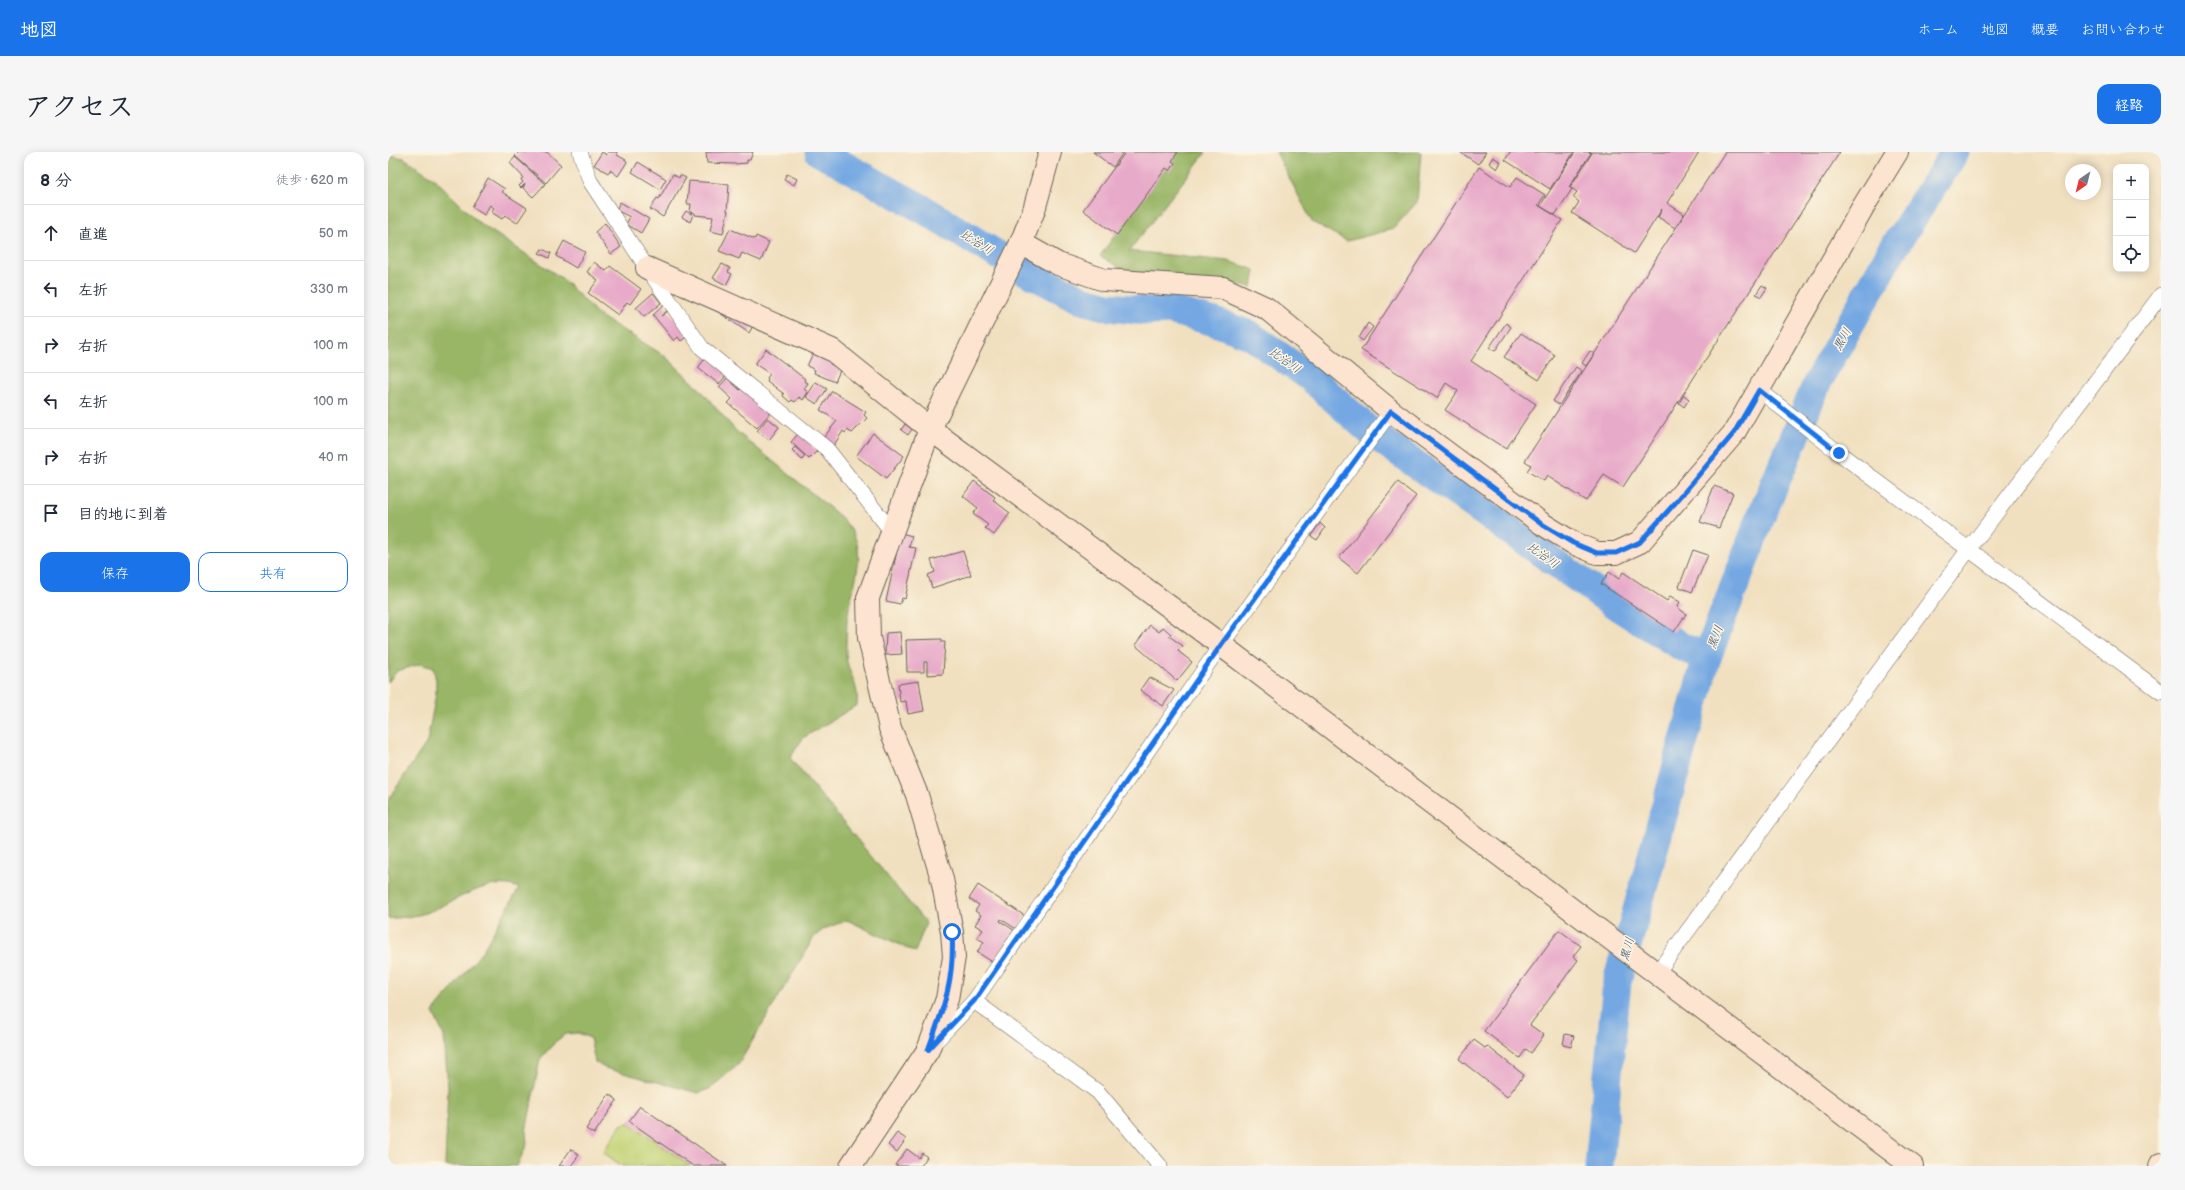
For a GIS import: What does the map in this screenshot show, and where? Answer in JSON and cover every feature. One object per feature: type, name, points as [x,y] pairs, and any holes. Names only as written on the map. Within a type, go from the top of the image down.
[{"type":"street","points":[[580,152],[590,181],[702,348],[827,449],[892,532]]},
{"type":"street","points":[[928,1050],[947,999],[954,957],[952,932],[942,879],[918,795],[890,728],[869,638],[868,598],[930,429],[1021,244],[1034,210],[1050,152]]},
{"type":"street","points":[[1021,244],[1058,264],[1104,280],[1223,288],[1266,308],[1391,411],[1540,523],[1573,543],[1597,553],[1616,553],[1640,542],[1734,433],[1764,394],[1863,207],[1897,152]]},
{"type":"street","points":[[647,268],[832,350],[930,429],[1221,645],[1912,1166]]},
{"type":"street","points":[[1656,974],[1968,549],[2161,295]]},
{"type":"street","points":[[1764,394],[1839,453],[2161,692]]},
{"type":"street","points":[[851,1166],[928,1050],[974,1001],[1221,645],[1391,411]]},
{"type":"street","points":[[974,1001],[1098,1092],[1160,1166]]},
{"type":"green space","points":[[1175,152],[1206,152],[1129,251],[1228,261],[1255,270],[1252,287],[1131,274],[1100,256]]},
{"type":"green space","points":[[1276,152],[1421,152],[1417,202],[1393,229],[1347,241],[1312,222]]},
{"type":"green space","points":[[388,155],[404,158],[436,180],[478,222],[563,279],[600,316],[665,356],[699,388],[736,431],[841,517],[849,527],[856,539],[859,556],[847,620],[846,655],[857,691],[857,705],[803,738],[790,758],[926,923],[915,952],[847,920],[824,929],[814,937],[738,1065],[709,1089],[698,1093],[605,1068],[595,1062],[590,1038],[578,1033],[566,1034],[556,1041],[540,1059],[526,1132],[527,1144],[517,1166],[445,1166],[448,1087],[444,1036],[433,1012],[482,952],[519,888],[508,885],[484,887],[423,914],[388,919],[388,800],[427,742],[436,694],[436,680],[433,668],[420,664],[397,671],[388,682]]},
{"type":"green space","points":[[629,1123],[691,1166],[622,1166],[603,1152],[622,1124]]},
{"type":"building","points":[[519,152],[547,152],[561,165],[546,183],[515,156]]},
{"type":"building","points":[[602,152],[607,155],[608,152],[617,152],[617,155],[626,160],[627,162],[618,176],[610,170],[608,173],[594,165]]},
{"type":"building","points":[[706,152],[753,152],[750,160],[747,160],[747,163],[735,164],[707,163]]},
{"type":"building","points":[[1093,152],[1120,152],[1122,154],[1113,167]]},
{"type":"building","points":[[1122,152],[1178,152],[1172,161],[1175,163],[1170,171],[1166,168],[1117,235],[1083,210],[1124,154]]},
{"type":"building","points":[[1460,152],[1486,152],[1478,164]]},
{"type":"building","points":[[1510,152],[1574,152],[1550,189],[1505,160]]},
{"type":"building","points":[[1575,152],[1591,153],[1569,187],[1572,189],[1555,215],[1540,206]]},
{"type":"building","points":[[1590,152],[1699,152],[1667,203],[1684,214],[1675,228],[1658,217],[1662,209],[1634,253],[1572,213],[1579,202],[1573,197],[1577,192],[1570,187],[1592,153]]},
{"type":"building","points":[[1725,152],[1840,152],[1623,487],[1604,475],[1586,501],[1547,476],[1544,481],[1527,471],[1531,465],[1525,461]]},
{"type":"building","points":[[515,157],[545,184],[533,197],[523,188],[525,184],[521,188],[519,186],[523,182],[521,180],[523,177],[510,163]]},
{"type":"building","points":[[1493,157],[1501,162],[1497,169],[1489,163]]},
{"type":"building","points":[[638,162],[666,179],[660,189],[632,172]]},
{"type":"building","points":[[1479,167],[1510,187],[1517,177],[1545,195],[1538,205],[1562,220],[1471,361],[1536,404],[1506,449],[1445,410],[1458,391],[1446,383],[1437,398],[1361,350]]},
{"type":"building","points":[[673,174],[679,178],[680,175],[686,178],[663,217],[650,209],[657,198],[659,199]]},
{"type":"building","points":[[787,174],[797,179],[794,185],[784,179]]},
{"type":"building","points":[[488,178],[505,189],[502,192],[527,208],[517,223],[505,215],[502,219],[491,212],[494,208],[490,205],[484,215],[472,207]]},
{"type":"building","points":[[689,181],[729,184],[728,211],[723,234],[710,231],[713,217],[695,215],[695,213],[690,212],[691,204],[687,204]]},
{"type":"building","points":[[620,202],[649,219],[641,233],[626,224],[630,217],[616,210]]},
{"type":"building","points":[[686,211],[693,215],[690,222],[682,217]]},
{"type":"building","points":[[605,223],[621,247],[611,254],[595,232]]},
{"type":"building","points":[[730,229],[755,239],[756,236],[769,242],[761,261],[742,253],[739,259],[719,251]]},
{"type":"building","points":[[564,241],[585,252],[576,268],[556,256]]},
{"type":"building","points":[[542,249],[551,253],[549,258],[539,253]]},
{"type":"building","points":[[594,262],[606,271],[610,266],[641,289],[630,304],[627,302],[618,315],[588,293],[598,280],[587,272]]},
{"type":"building","points":[[722,264],[730,268],[728,272],[732,274],[726,285],[713,278]]},
{"type":"building","points":[[1762,285],[1767,288],[1761,297],[1756,294]]},
{"type":"building","points":[[653,293],[661,303],[644,317],[636,308]]},
{"type":"building","points":[[664,305],[668,310],[661,316],[668,311],[689,335],[681,341],[678,337],[674,341],[653,315]]},
{"type":"building","points":[[720,305],[755,322],[749,333],[717,311]]},
{"type":"building","points":[[1368,323],[1373,327],[1363,341],[1359,338]]},
{"type":"building","points":[[1506,323],[1511,327],[1495,351],[1489,348]]},
{"type":"building","points":[[1521,333],[1555,355],[1539,380],[1504,357]]},
{"type":"building","points":[[766,349],[805,379],[804,381],[808,383],[804,389],[808,392],[803,400],[799,397],[795,402],[792,400],[790,402],[783,396],[784,394],[767,381],[770,374],[755,364]]},
{"type":"building","points":[[1590,351],[1594,354],[1586,366],[1582,363]]},
{"type":"building","points":[[813,353],[832,361],[830,364],[841,368],[835,382],[814,373],[815,370],[807,366]]},
{"type":"building","points":[[706,357],[728,373],[719,384],[698,368]]},
{"type":"building","points":[[1576,367],[1582,371],[1559,405],[1553,401]]},
{"type":"building","points":[[727,378],[740,390],[744,385],[773,410],[757,428],[728,403],[732,399],[719,387]]},
{"type":"building","points":[[816,382],[827,389],[817,404],[806,397]]},
{"type":"building","points":[[832,391],[866,412],[864,415],[867,418],[852,433],[847,430],[845,433],[843,431],[834,445],[824,437],[837,421],[820,410]]},
{"type":"building","points":[[1684,395],[1689,399],[1684,407],[1679,403]]},
{"type":"building","points":[[768,418],[779,427],[769,440],[757,431]]},
{"type":"building","points":[[905,424],[912,429],[908,435],[901,430]]},
{"type":"building","points":[[799,433],[817,451],[809,459],[791,442]]},
{"type":"building","points":[[873,433],[904,456],[886,479],[856,456]]},
{"type":"building","points":[[795,447],[805,456],[802,460],[792,450]]},
{"type":"building","points":[[974,481],[995,497],[993,500],[1010,513],[994,535],[985,528],[988,525],[973,514],[978,508],[963,496]]},
{"type":"building","points":[[1398,482],[1416,496],[1358,573],[1339,558]]},
{"type":"building","points":[[1714,486],[1733,493],[1719,528],[1700,522]]},
{"type":"building","points":[[1320,523],[1325,528],[1317,540],[1311,536]]},
{"type":"building","points":[[901,533],[912,536],[909,547],[916,548],[905,599],[902,598],[900,604],[886,601]]},
{"type":"building","points":[[1693,550],[1708,555],[1692,592],[1679,587]]},
{"type":"building","points":[[963,551],[971,575],[932,588],[928,575],[935,572],[931,560]]},
{"type":"building","points":[[1609,572],[1619,579],[1623,572],[1667,601],[1670,596],[1680,602],[1677,607],[1686,614],[1674,632],[1601,584]]},
{"type":"building","points":[[1150,625],[1159,632],[1163,627],[1171,634],[1169,636],[1183,646],[1178,651],[1192,662],[1177,681],[1135,645]]},
{"type":"building","points":[[900,632],[902,654],[885,655],[886,633]]},
{"type":"building","points":[[942,639],[942,642],[945,642],[943,674],[927,675],[927,662],[924,662],[924,672],[907,672],[906,640]]},
{"type":"building","points":[[1149,677],[1174,690],[1163,706],[1140,690]]},
{"type":"building","points":[[919,681],[924,711],[908,714],[906,701],[900,702],[898,684]]},
{"type":"building","points":[[978,885],[1025,916],[1016,929],[1001,919],[1000,921],[1015,931],[994,963],[977,952],[984,942],[977,938],[983,930],[975,925],[981,915],[975,911],[979,905],[969,899]]},
{"type":"building","points":[[1559,930],[1581,946],[1573,956],[1578,960],[1530,1025],[1544,1035],[1531,1053],[1526,1049],[1520,1058],[1484,1031]]},
{"type":"building","points":[[1565,1034],[1574,1036],[1571,1047],[1563,1045]]},
{"type":"building","points":[[1474,1040],[1485,1048],[1487,1046],[1524,1075],[1507,1097],[1459,1059]]},
{"type":"building","points":[[609,1094],[617,1100],[594,1134],[586,1129]]},
{"type":"building","points":[[640,1106],[727,1166],[693,1166],[629,1121]]},
{"type":"building","points":[[897,1133],[906,1139],[897,1152],[888,1145]]},
{"type":"building","points":[[571,1149],[579,1155],[571,1166],[559,1166]]},
{"type":"building","points":[[907,1149],[919,1158],[922,1153],[927,1157],[921,1166],[895,1165]]},
{"type":"waterway","name":"比治川","points":[[819,152],[923,209],[1016,266],[1082,300],[1108,307],[1148,311],[1170,310],[1215,322],[1250,335],[1311,378],[1373,434],[1618,607],[1684,648],[1707,657]]},
{"type":"waterway","name":"黒川","points":[[1599,1166],[1617,982],[1707,657],[1762,514],[1818,381],[1891,252],[1955,152]]},
{"type":"route","points":[[952,932],[954,957],[947,999],[928,1050],[974,1001],[1221,645],[1391,411],[1540,523],[1573,543],[1597,553],[1616,553],[1640,542],[1734,433],[1759,390],[1839,453]]}]
